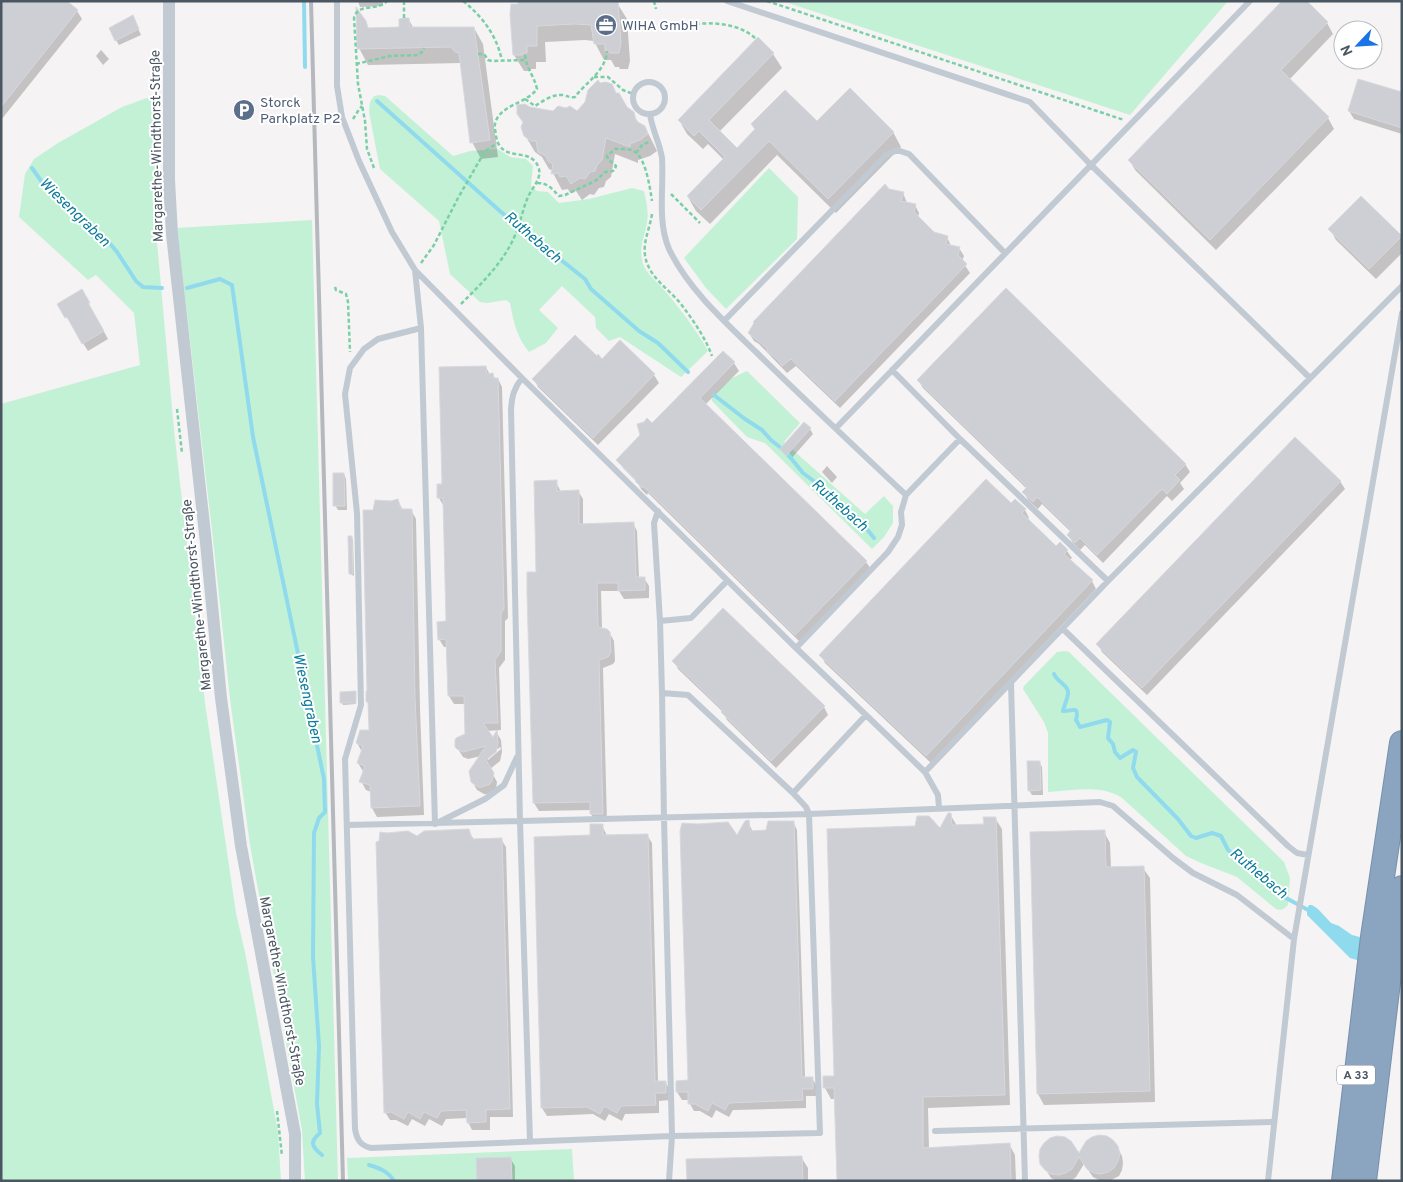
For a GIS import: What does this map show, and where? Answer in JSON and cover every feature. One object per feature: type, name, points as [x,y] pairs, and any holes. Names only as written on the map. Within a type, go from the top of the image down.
[{"type":"highway","name":"A 33","points":[[1344,1181],[1384,940],[1402,744]]},
{"type":"highway","name":"A 33","points":[[1384,940],[1402,888]]},
{"type":"highway","name":"A 33","points":[[1364,1181],[1379,971]]},
{"type":"street","name":"Margarethe-Windthorst-Straße","points":[[168,1],[169,180],[172,234],[221,698],[241,846],[295,1134],[295,1181]]},
{"type":"lane","points":[[337,1],[338,102],[345,127],[358,161],[392,232],[416,270],[728,582],[925,772],[938,795],[939,808]]},
{"type":"lane","points":[[728,1],[1030,102],[1091,165],[1310,378]]},
{"type":"lane","points":[[836,428],[1250,1]]},
{"type":"lane","points":[[646,82],[656,84],[661,87],[665,97],[663,107],[655,113],[640,112],[633,103],[633,94],[637,88],[646,82]]},
{"type":"lane","points":[[650,114],[652,128],[662,158],[664,234],[670,249],[693,285],[724,321],[906,495]]},
{"type":"lane","points":[[724,321],[886,155],[897,150],[909,154],[1005,253]]},
{"type":"lane","points":[[416,270],[421,328],[435,824]]},
{"type":"lane","points":[[925,772],[1108,581],[1402,286]]},
{"type":"lane","points":[[1268,1181],[1294,939],[1402,313]]},
{"type":"lane","points":[[421,328],[378,338],[364,349],[350,368],[346,394],[357,513],[361,705],[345,759],[355,1129],[357,1138],[362,1145],[371,1148],[672,1136],[820,1133],[809,814],[806,807],[793,793],[688,695],[662,693]]},
{"type":"lane","points":[[892,370],[960,439],[1108,581]]},
{"type":"lane","points":[[522,378],[516,385],[512,395],[511,408],[518,754],[530,1141]]},
{"type":"lane","points":[[796,648],[888,552],[898,537],[902,524],[901,512],[906,495],[960,439]]},
{"type":"lane","points":[[658,511],[654,523],[662,693],[672,1136],[669,1181]]},
{"type":"lane","points":[[660,621],[691,618],[728,582]]},
{"type":"lane","points":[[1063,629],[1288,846],[1296,853],[1308,855]]},
{"type":"lane","points":[[1012,683],[1025,1181]]},
{"type":"lane","points":[[793,793],[866,714]]},
{"type":"lane","points":[[435,824],[485,799],[504,785],[518,754]]},
{"type":"lane","points":[[348,825],[809,814],[1100,802],[1113,806],[1193,873],[1236,895],[1294,939]]},
{"type":"lane","points":[[935,1131],[1274,1122]]},
{"type":"path","points":[[375,170],[367,150],[365,121],[356,64],[355,14],[360,9],[383,5],[387,1]]},
{"type":"path","points":[[404,1],[404,18]]},
{"type":"path","points":[[463,1],[485,22],[491,31],[502,61]]},
{"type":"path","points":[[654,1],[656,9]]},
{"type":"path","points":[[767,1],[1132,123]]},
{"type":"path","points":[[684,26],[709,23],[738,28],[750,32],[756,39]]},
{"type":"path","points":[[356,64],[390,56],[418,55],[424,48]]},
{"type":"path","points":[[525,99],[535,106],[544,99],[560,95],[575,97],[594,77],[604,62],[607,51]]},
{"type":"path","points":[[454,310],[477,288],[502,259],[516,233],[528,198],[540,174],[536,161],[531,157],[510,154],[503,150],[498,143],[494,126],[497,118],[505,110],[531,97],[537,89],[534,78],[527,68],[525,53]]},
{"type":"path","points":[[478,54],[484,54],[490,61],[525,60]]},
{"type":"path","points":[[594,77],[608,78],[623,90],[633,94]]},
{"type":"path","points":[[345,127],[351,122],[362,106]]},
{"type":"path","points":[[636,153],[643,144],[658,142]]},
{"type":"path","points":[[416,270],[434,245],[485,150],[498,143]]},
{"type":"path","points":[[537,182],[549,185],[561,197],[598,179],[605,172],[615,170],[616,166],[608,159],[608,156],[615,149],[622,148],[636,153],[640,157],[645,170],[652,207],[651,222],[644,245],[647,264],[651,273],[674,296],[694,322],[712,356]]},
{"type":"path","points":[[663,186],[700,223]]},
{"type":"path","points":[[418,256],[426,268]]},
{"type":"path","points":[[335,287],[336,290],[346,294],[348,302],[350,355],[353,363]]},
{"type":"green space","points":[[782,1],[1228,1],[1130,115]]},
{"type":"green space","points":[[155,95],[158,97],[155,220],[174,430],[205,703],[236,913],[246,957],[278,1132],[281,1181],[1,1181],[1,404],[140,365],[134,313],[96,275],[88,280],[19,217],[25,174],[34,159],[58,143],[122,107]]},
{"type":"green space","points":[[374,96],[385,96],[453,156],[470,151],[498,149],[510,157],[526,159],[533,166],[531,186],[537,191],[548,192],[559,203],[589,199],[632,188],[644,191],[648,214],[642,247],[643,264],[650,275],[677,305],[708,351],[681,377],[620,337],[609,341],[596,328],[595,317],[562,286],[539,310],[558,328],[546,343],[529,352],[516,329],[510,303],[506,300],[487,303],[480,302],[450,274],[439,221],[380,169],[369,112],[370,102]]},
{"type":"green space","points":[[769,168],[798,197],[797,239],[726,309],[706,288],[684,258]]},
{"type":"green space","points":[[312,220],[338,1181],[305,1181],[302,1130],[250,845],[230,699],[177,228]]},
{"type":"green space","points":[[747,371],[800,423],[784,442],[865,514],[884,496],[893,506],[893,523],[884,537],[872,549],[765,443],[747,437],[712,401],[712,397],[732,378]]},
{"type":"green space","points":[[1057,652],[1069,652],[1284,862],[1290,878],[1288,905],[1284,909],[1276,909],[1237,877],[1186,856],[1122,798],[1114,794],[1086,789],[1048,792],[1048,733],[1044,722],[1023,689]]},
{"type":"green space","points":[[572,1149],[574,1181],[348,1181],[347,1158]]},
{"type":"water","points":[[1309,905],[1318,909],[1331,923],[1352,935],[1402,948],[1402,973],[1350,958],[1307,915]]},
{"type":"building","points":[[1,1],[67,1],[78,10],[1,107]]},
{"type":"building","points":[[518,1],[618,1],[621,43],[619,53],[605,51],[605,44],[594,44],[591,25],[575,24],[537,26],[537,46],[527,46],[527,53],[522,53],[523,55],[513,55],[510,14],[511,4],[518,4]]},
{"type":"building","points":[[1282,1],[1307,1],[1328,22],[1281,70],[1329,117],[1210,240],[1128,160]]},
{"type":"building","points":[[356,7],[366,21],[368,28],[399,27],[399,19],[404,18],[409,18],[410,27],[474,27],[490,140],[470,143],[459,53],[455,52],[451,47],[357,49]]},
{"type":"building","points":[[133,15],[139,29],[115,41],[109,28]]},
{"type":"building","points":[[758,37],[774,53],[709,120],[737,148],[755,129],[751,124],[785,90],[817,121],[850,88],[894,132],[828,199],[769,141],[701,210],[687,196],[725,157],[699,131],[694,136],[678,120]]},
{"type":"building","points":[[1358,79],[1402,92],[1402,128],[1348,111]]},
{"type":"building","points":[[598,80],[600,83],[612,84],[616,93],[619,93],[627,107],[634,112],[636,121],[645,126],[648,134],[630,144],[630,147],[606,138],[602,160],[597,165],[595,171],[590,172],[585,179],[580,178],[571,184],[566,176],[560,177],[558,173],[551,174],[553,164],[548,161],[546,156],[538,152],[536,141],[531,141],[524,136],[521,127],[523,122],[517,114],[517,105],[525,104],[530,107],[553,111],[558,106],[566,108],[570,106],[577,111],[585,102],[588,90]]},
{"type":"building","points":[[885,184],[889,189],[904,192],[901,201],[916,204],[914,212],[934,232],[948,236],[946,244],[960,247],[958,255],[967,264],[835,401],[791,359],[782,366],[767,351],[767,348],[748,333],[753,322]]},
{"type":"building","points":[[1361,196],[1402,236],[1369,269],[1328,229]]},
{"type":"building","points":[[1006,288],[1186,464],[1175,475],[1180,480],[1167,494],[1162,489],[1097,555],[1080,538],[1075,543],[1067,535],[1071,530],[1037,497],[1033,502],[1022,492],[1027,487],[917,380]]},
{"type":"building","points":[[82,289],[104,331],[82,344],[67,317],[65,318],[57,304]]},
{"type":"building","points":[[575,335],[602,359],[620,340],[655,374],[593,438],[532,379]]},
{"type":"building","points":[[723,351],[735,362],[700,398],[867,561],[795,635],[643,486],[642,488],[616,460],[640,435],[637,424],[644,422],[647,418],[652,423]]},
{"type":"building","points":[[486,366],[487,374],[493,373],[494,378],[498,378],[504,609],[501,613],[501,651],[495,660],[498,723],[483,723],[493,737],[497,730],[498,743],[496,752],[486,760],[494,773],[490,784],[478,787],[471,782],[469,771],[486,746],[463,752],[455,747],[456,738],[465,734],[464,696],[448,696],[446,639],[438,640],[437,622],[446,621],[443,498],[437,498],[437,484],[442,484],[439,367]]},
{"type":"building","points":[[804,422],[811,428],[786,456],[780,449]]},
{"type":"building","points":[[1295,437],[1341,481],[1142,688],[1096,644]]},
{"type":"building","points":[[333,473],[344,473],[345,506],[333,506]]},
{"type":"building","points":[[986,479],[1011,503],[1015,499],[1026,509],[1022,513],[1056,546],[1060,542],[1068,550],[1064,554],[1093,580],[926,756],[819,655]]},
{"type":"building","points":[[557,480],[557,491],[579,490],[579,524],[634,522],[636,577],[645,577],[645,590],[618,591],[618,583],[597,583],[598,627],[607,629],[610,632],[611,652],[608,657],[599,660],[603,814],[590,814],[590,802],[533,803],[527,572],[536,572],[534,481]]},
{"type":"building","points":[[398,499],[401,509],[412,509],[415,698],[420,806],[371,808],[370,785],[359,782],[365,766],[357,763],[363,746],[356,743],[360,730],[369,730],[368,702],[366,702],[363,510],[373,510],[375,500],[391,501]]},
{"type":"building","points":[[348,536],[352,536],[353,574],[349,574]]},
{"type":"building","points":[[723,608],[825,706],[771,761],[721,712],[723,710],[672,661]]},
{"type":"building","points":[[356,691],[356,703],[340,703],[340,692]]},
{"type":"building","points":[[1027,761],[1040,761],[1041,790],[1028,791]]},
{"type":"building","points":[[948,813],[951,813],[952,825],[984,824],[983,817],[996,817],[1005,1095],[923,1097],[923,1148],[1010,1143],[1011,1181],[837,1181],[834,1088],[823,1088],[823,1076],[834,1076],[827,829],[915,826],[917,816],[929,816],[940,828]]},
{"type":"building","points":[[749,820],[750,831],[766,830],[768,821],[794,821],[802,1077],[813,1077],[813,1089],[802,1089],[803,1100],[729,1103],[725,1110],[712,1103],[708,1111],[695,1104],[688,1104],[688,1092],[676,1092],[676,1081],[688,1080],[680,831],[682,823],[728,822],[737,835],[745,821]]},
{"type":"building","points":[[590,824],[603,824],[603,835],[648,834],[655,1081],[666,1081],[666,1093],[655,1093],[656,1105],[621,1106],[617,1113],[604,1106],[600,1114],[587,1107],[541,1108],[534,837],[590,835]]},
{"type":"building","points":[[469,829],[472,839],[502,838],[510,1109],[486,1110],[486,1122],[467,1123],[466,1110],[441,1111],[437,1118],[424,1112],[420,1119],[408,1112],[404,1119],[391,1112],[384,1113],[376,842],[379,841],[380,832],[408,831],[417,836],[424,831]]},
{"type":"building","points":[[1105,830],[1106,867],[1144,866],[1150,1091],[1037,1094],[1030,832]]},
{"type":"building","points":[[1099,1135],[1107,1136],[1113,1140],[1118,1146],[1120,1154],[1114,1168],[1108,1172],[1094,1173],[1087,1169],[1079,1157],[1072,1169],[1059,1175],[1051,1174],[1040,1164],[1040,1149],[1050,1138],[1057,1136],[1065,1137],[1071,1141],[1079,1153],[1086,1141]]},
{"type":"building","points":[[802,1156],[803,1181],[687,1181],[686,1159]]},
{"type":"building","points":[[511,1157],[512,1181],[477,1181],[476,1158]]},
{"type":"waterway","name":"Ruthebach","points":[[304,1],[305,67]]},
{"type":"waterway","name":"Ruthebach","points":[[377,101],[501,212],[585,279],[591,289],[639,331],[658,343],[688,372]]},
{"type":"waterway","name":"Wiesengraben","points":[[32,168],[44,185],[107,240],[136,281],[143,287],[162,288]]},
{"type":"waterway","name":"Wiesengraben","points":[[187,288],[220,279],[232,285],[253,437],[324,779],[325,812],[319,818],[314,833],[313,957],[319,1046],[317,1104],[320,1133],[314,1139],[313,1144],[322,1155]]},
{"type":"waterway","name":"Ruthebach","points":[[714,395],[762,430],[786,452],[803,473],[858,518],[874,538]]},
{"type":"waterway","name":"Ruthebach","points":[[1054,674],[1068,691],[1063,711],[1076,710],[1076,720],[1080,727],[1107,720],[1110,722],[1108,738],[1113,744],[1115,752],[1120,758],[1133,750],[1136,752],[1133,768],[1137,777],[1178,819],[1191,836],[1196,838],[1212,833],[1221,836],[1228,850],[1253,865],[1286,898],[1310,911]]},
{"type":"waterway","name":"Wiesengraben","points":[[369,1165],[386,1172],[394,1181]]},
{"type":"railway","points":[[311,1],[343,1181]]},
{"type":"place","name":"WIHA GmbH","points":[[606,25]]},
{"type":"place","name":"Storck Parkplatz P2","points":[[244,110]]}]
